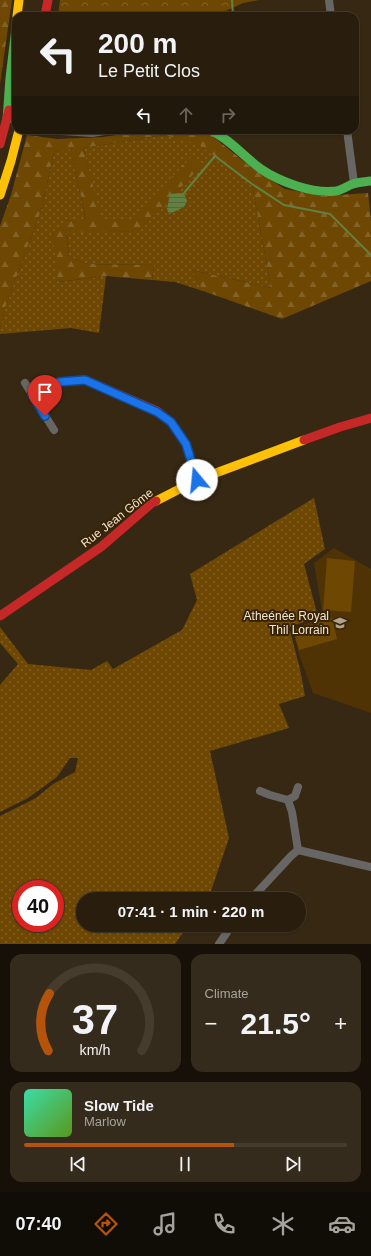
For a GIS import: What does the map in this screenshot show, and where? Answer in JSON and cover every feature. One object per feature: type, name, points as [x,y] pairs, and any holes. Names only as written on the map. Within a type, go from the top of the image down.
[{"type":"main road","points":[[18,12],[19,0]]},
{"type":"main road","points":[[26,12],[27,0]]},
{"type":"main road","points":[[40,12],[42,0]]},
{"type":"main road","points":[[46,12],[48,0]]},
{"type":"main road","points":[[0,144],[12,61]]},
{"type":"main road","points":[[3,122],[12,89]]},
{"type":"main road","points":[[0,195],[18,134]]},
{"type":"main road","points":[[217,134],[234,144],[260,168],[272,176],[293,185],[314,190],[337,191],[354,183],[371,181]]},
{"type":"main road","points":[[32,394],[59,382],[85,380],[157,412],[171,422],[186,444],[197,480]]},
{"type":"main road","name":"Rue Jean Gôme","points":[[0,616],[101,547],[152,503],[197,480],[340,427],[371,418]]},
{"type":"street","points":[[329,0],[330,12]]},
{"type":"street","points":[[348,134],[354,183]]},
{"type":"street","points":[[25,383],[54,430]]},
{"type":"street","points":[[260,791],[288,800],[295,796],[298,787]]},
{"type":"street","points":[[288,800],[292,812],[298,850]]},
{"type":"street","points":[[298,850],[371,867]]},
{"type":"street","points":[[257,892],[298,850]]},
{"type":"street","points":[[220,944],[228,932]]},
{"type":"shaded area","points":[[184,193],[187,201],[184,207],[169,214],[167,209],[170,194]]},
{"type":"shaded area","name":"Atheénée Royal Thil Lorrain","points":[[334,548],[371,569],[371,713],[313,693],[299,654],[293,630],[323,616],[314,563]]},
{"type":"green space","points":[[0,0],[12,0],[0,84]]},
{"type":"green space","points":[[60,0],[259,0],[243,3],[224,12],[58,12]]},
{"type":"green space","points":[[122,134],[208,134],[252,168],[285,189],[324,196],[368,193],[371,220],[371,281],[282,319],[203,291],[192,270],[271,288],[252,184],[198,144],[164,135],[83,148],[102,220],[131,219],[191,157],[200,167],[140,231],[66,233],[69,257],[87,264],[154,265],[152,280],[106,276],[58,282],[53,232],[69,219],[86,219],[70,149],[54,152],[41,211],[6,305],[0,329],[0,226],[11,195],[27,135],[57,139],[104,137]]},
{"type":"green space","points":[[164,135],[198,143],[252,184],[271,288],[192,270],[203,291],[175,282],[152,280],[154,265],[87,264],[69,257],[66,232],[139,231],[191,158],[131,220],[101,220],[83,148]]},
{"type":"green space","points":[[70,148],[86,220],[53,232],[59,282],[106,276],[99,333],[71,328],[0,334],[6,305],[41,211],[54,152]]},
{"type":"green space","points":[[314,498],[325,549],[304,564],[318,617],[289,627],[300,669],[305,696],[279,704],[289,728],[210,751],[229,838],[211,892],[76,892],[76,932],[183,932],[175,944],[0,944],[0,816],[36,798],[53,784],[75,772],[78,758],[70,758],[57,777],[28,798],[0,812],[0,685],[18,664],[0,643],[0,627],[28,664],[91,670],[107,661],[113,669],[182,630],[197,600],[190,574]]},
{"type":"green space","points":[[327,558],[355,561],[351,612],[323,610]]},
{"type":"green space","points":[[332,618],[337,639],[299,650],[293,630]]},
{"type":"waterway","points":[[232,0],[233,12]]},
{"type":"waterway","points":[[184,193],[215,156],[252,184],[284,205],[330,214],[371,255]]},
{"type":"traffic: fast","points":[[7,120],[12,61]]},
{"type":"traffic: fast","points":[[217,134],[231,143],[261,169],[297,186],[317,191],[336,191],[355,183],[371,181]]},
{"type":"traffic: slow","points":[[18,12],[19,0]]},
{"type":"traffic: slow","points":[[0,195],[18,134]]},
{"type":"traffic: slow","points":[[156,501],[197,480],[304,440]]},
{"type":"traffic: jam","points":[[46,12],[48,0]]},
{"type":"traffic: jam","points":[[0,144],[9,110]]},
{"type":"traffic: jam","points":[[32,394],[59,382],[85,380],[157,411],[171,422],[186,444],[197,480]]},
{"type":"traffic: jam","points":[[304,440],[371,418]]},
{"type":"traffic: jam","points":[[0,616],[101,547],[156,501]]},
{"type":"place","name":"Atheénée Royal Thil Lorrain","points":[[340,623]]},
{"type":"route","points":[[45,416],[32,394],[59,382],[85,380],[128,398],[157,412],[171,422],[186,444],[197,480]]}]
